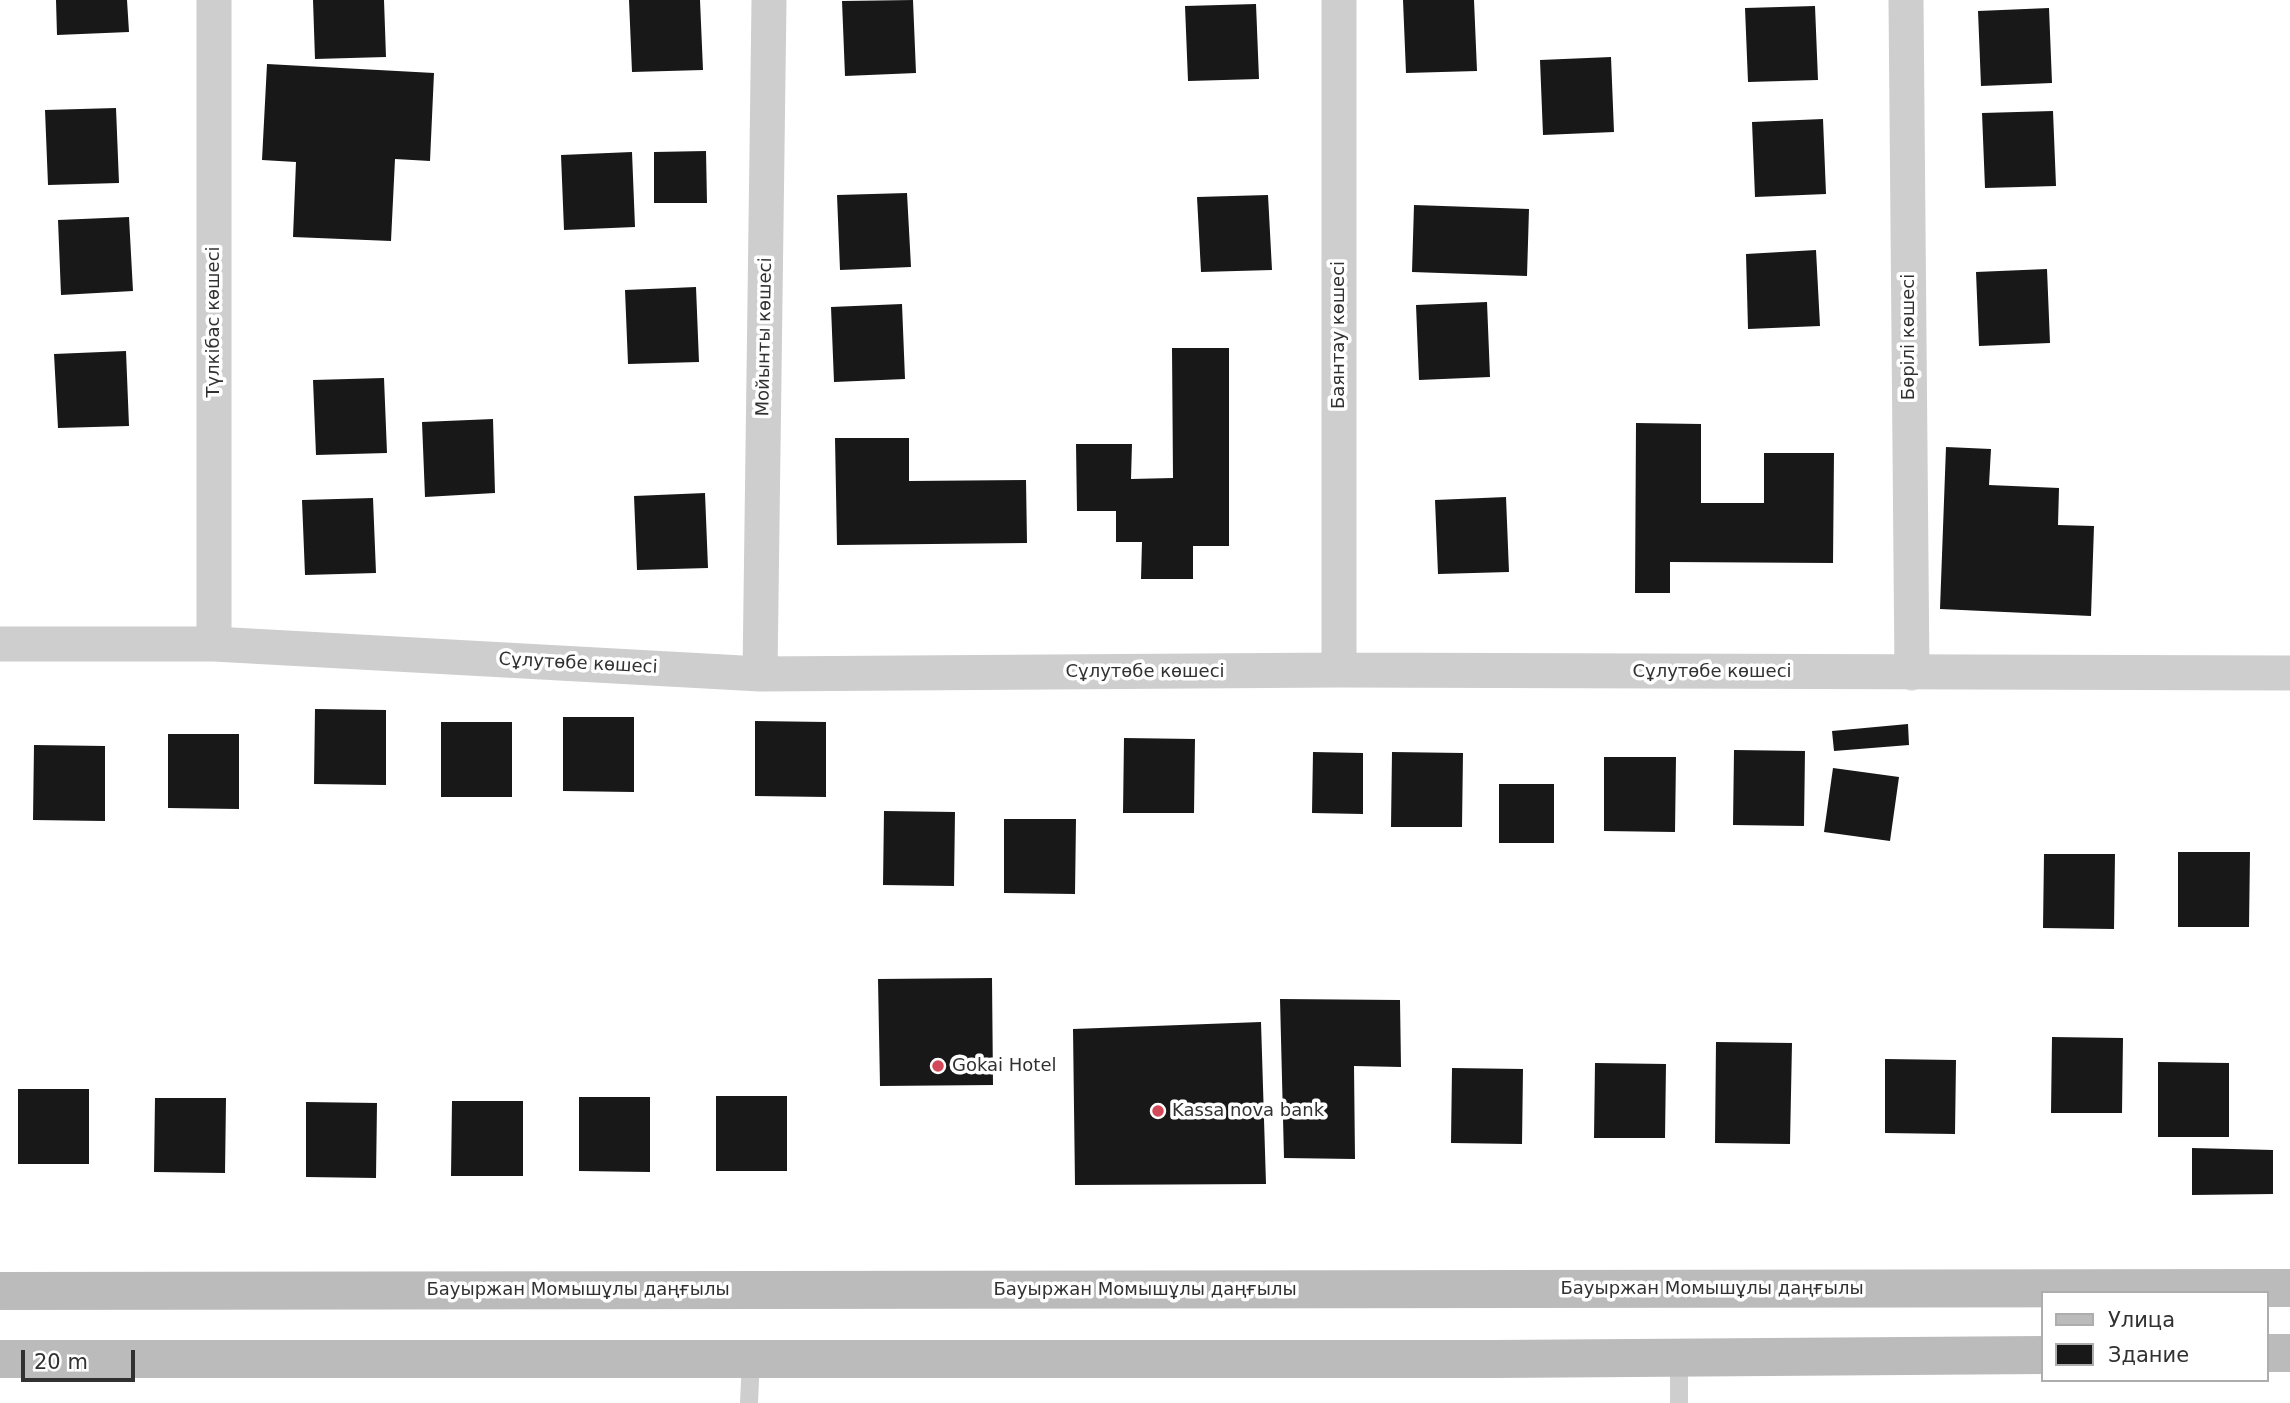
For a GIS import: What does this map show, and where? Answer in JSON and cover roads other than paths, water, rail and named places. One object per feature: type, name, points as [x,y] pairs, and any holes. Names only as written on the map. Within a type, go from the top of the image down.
[{"type":"main road","name":"Бауыржан Момышұлы даңғылы","points":[[0,1291],[2290,1288]]},
{"type":"main road","points":[[2269,1353],[2290,1353]]},
{"type":"main road","points":[[0,1359],[1679,1357],[2042,1354]]},
{"type":"street","name":"Түлкібас көшесі","points":[[214,0],[214,645]]},
{"type":"street","name":"Мойынты көшесі","points":[[760,674],[769,0]]},
{"type":"street","name":"Баянтау көшесі","points":[[1339,0],[1339,670]]},
{"type":"street","name":"Бөрілі көшесі","points":[[1906,0],[1912,673]]},
{"type":"street","name":"Сұлутөбе көшесі","points":[[0,644],[214,645],[760,674],[1339,670],[2290,673]]},
{"type":"lane","points":[[1679,1357],[1679,1403]]},
{"type":"lane","points":[[749,1403],[751,1359]]},
{"type":"place","name":"Gokai Hotel","points":[[938,1066]]},
{"type":"place","name":"Kassa nova bank","points":[[1158,1111]]}]
